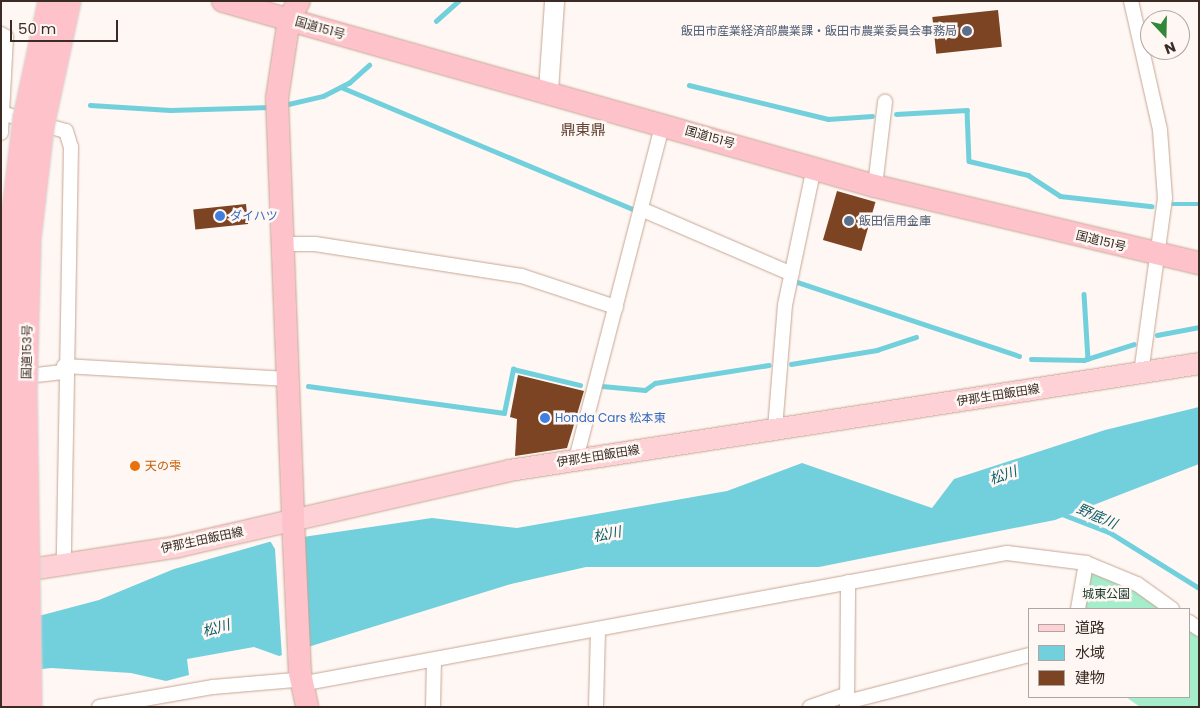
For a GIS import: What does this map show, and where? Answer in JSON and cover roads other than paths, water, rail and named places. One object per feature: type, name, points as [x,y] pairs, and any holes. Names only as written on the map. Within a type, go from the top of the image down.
[{"type":"highway","name":"国道153号","points":[[11,707],[11,227],[24,118],[49,1]]},
{"type":"highway","name":"国道153号","points":[[31,707],[26,392],[30,239],[43,127],[70,1]]},
{"type":"highway","name":"国道151号","points":[[223,1],[548,90],[875,186],[1199,263]]},
{"type":"highway","points":[[307,707],[303,678],[293,528],[286,244],[278,107],[294,19],[313,1]]},
{"type":"main road","points":[[548,90],[554,1]]},
{"type":"main road","name":"伊那生田飯田線","points":[[1,574],[293,528],[440,483],[576,459],[1199,363]]},
{"type":"street","points":[[1131,1],[1160,130],[1165,198],[1141,373]]},
{"type":"street","points":[[1,34],[6,38],[1,133]]},
{"type":"street","points":[[875,186],[885,102]]},
{"type":"street","points":[[2,114],[66,131],[71,147],[64,369],[64,565]]},
{"type":"street","points":[[576,459],[663,123]]},
{"type":"street","points":[[775,429],[792,274],[814,167]]},
{"type":"street","points":[[641,209],[792,274]]},
{"type":"street","points":[[286,244],[315,244],[522,276],[616,307]]},
{"type":"street","points":[[1,379],[64,369],[288,378]]},
{"type":"street","points":[[99,707],[213,687],[295,680],[434,660],[1007,553],[1086,563],[1137,584],[1171,608]]},
{"type":"street","points":[[1078,608],[1086,563]]},
{"type":"street","points":[[847,701],[848,582]]},
{"type":"street","points":[[596,707],[598,630]]},
{"type":"street","points":[[810,707],[847,701],[1028,655]]},
{"type":"street","points":[[433,707],[434,660]]},
{"type":"water","name":"松川","points":[[1199,407],[1199,464],[1055,520],[819,567],[586,567],[511,584],[279,656],[254,647],[187,659],[189,675],[166,681],[131,673],[51,668],[1,674],[1,626],[99,600],[174,569],[269,542],[432,518],[517,528],[727,491],[802,463],[932,508],[954,479],[1105,430]]},
{"type":"waterway","points":[[436,21],[458,1]]},
{"type":"waterway","points":[[284,105],[323,96],[349,83],[369,65]]},
{"type":"waterway","points":[[689,85],[828,119],[872,116]]},
{"type":"waterway","points":[[341,87],[635,210]]},
{"type":"waterway","points":[[90,105],[170,110],[271,107]]},
{"type":"waterway","points":[[896,114],[967,110],[969,161],[1028,175],[1060,196],[1151,206]]},
{"type":"waterway","points":[[1173,204],[1199,204]]},
{"type":"waterway","points":[[797,282],[1019,356]]},
{"type":"waterway","points":[[1084,294],[1088,359]]},
{"type":"waterway","points":[[1157,335],[1199,327]]},
{"type":"waterway","points":[[791,364],[877,350],[916,337]]},
{"type":"waterway","points":[[1031,359],[1084,360],[1134,344]]},
{"type":"waterway","points":[[602,386],[645,390],[655,383],[769,365]]},
{"type":"waterway","points":[[308,386],[504,413],[513,369],[580,385]]},
{"type":"waterway","name":"野底川","points":[[1062,514],[1109,532],[1199,588]]},
{"type":"place","name":"飯田市産業経済部農業課・飯田市農業委員会事務局","points":[[967,31]]},
{"type":"place","name":"ダイハツ","points":[[220,216]]},
{"type":"place","name":"飯田信用金庫","points":[[849,221]]},
{"type":"place","name":"Honda Cars 松本東","points":[[545,418]]},
{"type":"place","name":"天の雫","points":[[135,466]]},
{"type":"district","name":"鼎東鼎","points":[[583,130]]},
{"type":"park label","name":"城東公園","points":[[1106,594]]}]
